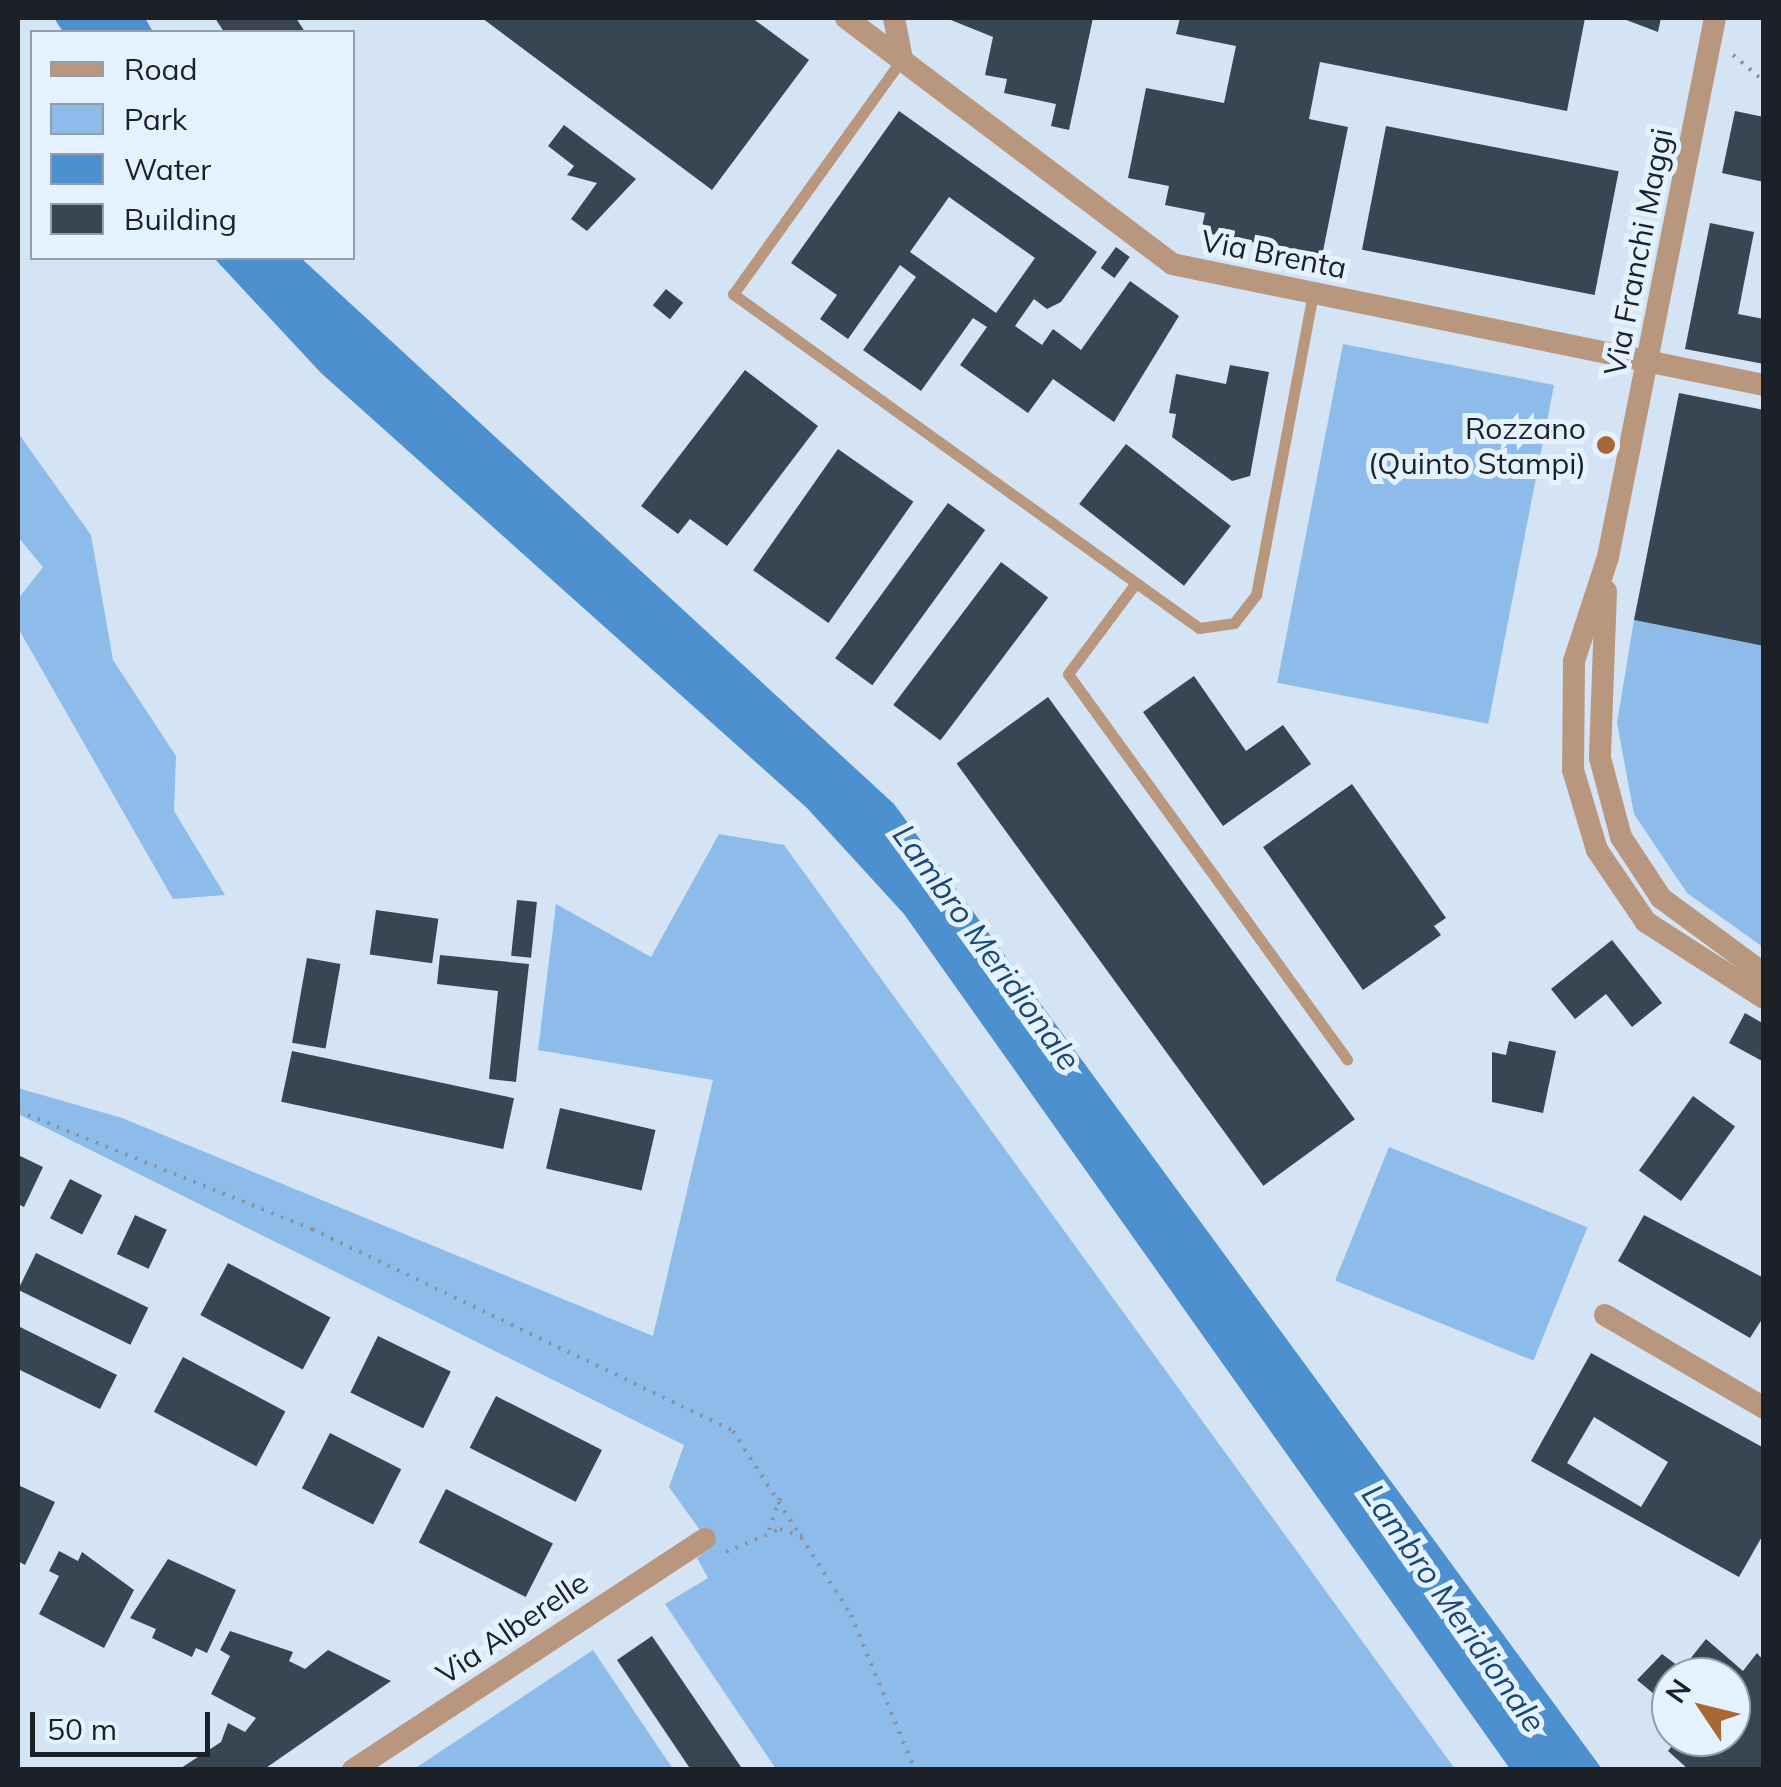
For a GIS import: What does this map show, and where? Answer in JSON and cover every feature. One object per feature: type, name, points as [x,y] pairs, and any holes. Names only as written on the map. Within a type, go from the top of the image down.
[{"type":"street","name":"Via Brenta","points":[[846,18],[1172,264],[1764,385]]},
{"type":"street","points":[[894,18],[902,59]]},
{"type":"street","name":"Via Franchi Maggi","points":[[1713,27],[1608,557],[1570,700],[1573,770],[1597,850],[1646,922],[1764,998]]},
{"type":"street","name":"Via Franchi Maggi","points":[[1608,557],[1600,758],[1621,837],[1661,898],[1764,974]]},
{"type":"street","points":[[1605,1315],[1764,1408]]},
{"type":"street","name":"Via Alberelle","points":[[354,1770],[705,1538]]},
{"type":"lane","points":[[902,59],[733,294],[1200,628],[1218,629],[1248,612],[1313,293]]},
{"type":"lane","points":[[1135,584],[1068,674],[1346,1060]]},
{"type":"path","points":[[1713,27],[1764,80]]},
{"type":"path","points":[[18,1112],[312,1230],[714,1417],[779,1494],[851,1614],[914,1770]]},
{"type":"path","points":[[705,1538],[730,1555],[765,1533],[780,1513],[779,1494]]},
{"type":"path","points":[[765,1533],[805,1538]]},
{"type":"green space","points":[[1343,344],[1554,385],[1488,724],[1277,683]]},
{"type":"green space","points":[[18,433],[91,535],[113,660],[176,756],[174,811],[225,895],[173,899],[18,628],[18,599],[43,567],[18,537]]},
{"type":"green space","points":[[1634,620],[1763,646],[1763,947],[1687,893],[1634,814],[1617,723]]},
{"type":"green space","points":[[719,834],[784,845],[1455,1769],[776,1769],[665,1604],[708,1578],[697,1558],[712,1547],[669,1487],[684,1445],[18,1114],[18,1088],[122,1118],[653,1336],[713,1080],[538,1050],[556,904],[651,957]]},
{"type":"green space","points":[[1389,1147],[1587,1227],[1533,1361],[1335,1281]]},
{"type":"green space","points":[[593,1650],[673,1769],[414,1769]]},
{"type":"water","points":[[54,18],[145,18],[152,30],[62,30]]},
{"type":"water","name":"Lambro Meridionale","points":[[216,260],[303,260],[894,804],[1602,1769],[1510,1769],[904,914],[807,808],[321,373]]},
{"type":"building","points":[[215,18],[296,18],[304,30],[223,30]]},
{"type":"building","points":[[482,18],[752,18],[809,60],[712,190]]},
{"type":"building","points":[[946,18],[1093,18],[1069,130],[1051,126],[1056,104],[1004,93],[1007,79],[985,75],[993,37]]},
{"type":"building","points":[[1180,18],[1585,18],[1567,111],[1320,62],[1309,119],[1348,127],[1322,256],[1201,232],[1205,213],[1165,205],[1169,186],[1128,178],[1146,88],[1224,103],[1236,46],[1176,34]]},
{"type":"building","points":[[1621,18],[1661,18],[1658,32]]},
{"type":"building","points":[[899,111],[1097,252],[1061,302],[1047,309],[1034,299],[1015,326],[1042,345],[1053,329],[1081,350],[1130,281],[1179,316],[1114,422],[1053,379],[1028,413],[960,365],[987,327],[973,318],[921,391],[863,350],[916,277],[900,265],[848,339],[820,319],[837,295],[791,263]],"holes":[[[949,197],[1035,258],[996,313],[910,252]]]},
{"type":"building","points":[[1735,111],[1764,117],[1764,182],[1722,173]]},
{"type":"building","points":[[564,125],[636,179],[587,231],[571,219],[597,183],[567,175],[574,166],[548,146]]},
{"type":"building","points":[[1386,126],[1619,171],[1595,295],[1362,250]]},
{"type":"building","points":[[1710,223],[1754,232],[1738,314],[1764,319],[1764,364],[1685,349]]},
{"type":"building","points":[[1116,247],[1130,257],[1114,278],[1101,268]]},
{"type":"building","points":[[666,289],[683,303],[670,319],[653,305]]},
{"type":"building","points":[[1230,365],[1269,372],[1250,476],[1232,481],[1172,437],[1176,414],[1169,413],[1176,374],[1226,384]]},
{"type":"building","points":[[745,370],[818,426],[727,546],[690,519],[678,534],[641,506]]},
{"type":"building","points":[[1679,393],[1764,410],[1764,646],[1634,620]]},
{"type":"building","points":[[1126,444],[1231,526],[1184,586],[1079,504]]},
{"type":"building","points":[[838,449],[913,502],[828,623],[753,570]]},
{"type":"building","points":[[948,503],[985,530],[872,685],[835,658]]},
{"type":"building","points":[[1001,562],[1048,598],[940,740],[893,705]]},
{"type":"building","points":[[1194,676],[1246,751],[1283,725],[1311,764],[1223,826],[1143,712]]},
{"type":"building","points":[[1048,697],[1355,1119],[1263,1186],[957,763]]},
{"type":"building","points":[[1352,784],[1446,918],[1434,926],[1441,935],[1363,990],[1263,847]]},
{"type":"building","points":[[517,900],[537,902],[531,958],[511,956]]},
{"type":"building","points":[[376,910],[438,919],[432,963],[370,955]]},
{"type":"building","points":[[1612,940],[1662,1003],[1632,1027],[1606,994],[1575,1019],[1551,989]]},
{"type":"building","points":[[440,955],[529,964],[516,1082],[489,1079],[498,991],[437,984]]},
{"type":"building","points":[[307,958],[340,964],[326,1049],[292,1043]]},
{"type":"building","points":[[1745,1013],[1764,1024],[1764,1062],[1729,1043]]},
{"type":"building","points":[[1509,1041],[1556,1051],[1543,1113],[1492,1102],[1492,1052],[1506,1055]]},
{"type":"building","points":[[292,1051],[514,1098],[503,1149],[281,1102]]},
{"type":"building","points":[[1693,1096],[1735,1127],[1681,1201],[1639,1170]]},
{"type":"building","points":[[560,1108],[655,1130],[642,1190],[546,1168]]},
{"type":"building","points":[[18,1155],[43,1167],[24,1207],[18,1204]]},
{"type":"building","points":[[70,1179],[102,1195],[82,1235],[50,1218]]},
{"type":"building","points":[[135,1215],[167,1230],[149,1269],[117,1254]]},
{"type":"building","points":[[1644,1215],[1762,1277],[1764,1316],[1750,1338],[1618,1261]]},
{"type":"building","points":[[36,1253],[148,1308],[130,1345],[18,1290]]},
{"type":"building","points":[[228,1263],[330,1317],[303,1370],[200,1315]]},
{"type":"building","points":[[18,1326],[117,1375],[100,1409],[18,1369]]},
{"type":"building","points":[[378,1336],[451,1372],[423,1428],[350,1393]]},
{"type":"building","points":[[1591,1353],[1764,1448],[1764,1533],[1739,1577],[1531,1461]],"holes":[[[1594,1417],[1668,1462],[1641,1507],[1567,1463]]]},
{"type":"building","points":[[183,1357],[285,1411],[256,1466],[154,1412]]},
{"type":"building","points":[[496,1396],[602,1450],[576,1502],[470,1448]]},
{"type":"building","points":[[330,1433],[401,1469],[373,1525],[302,1488]]},
{"type":"building","points":[[18,1485],[55,1502],[25,1565],[18,1561]]},
{"type":"building","points":[[446,1489],[553,1543],[526,1597],[419,1542]]},
{"type":"building","points":[[59,1551],[78,1561],[82,1552],[134,1590],[104,1648],[39,1614],[59,1576],[49,1571]]},
{"type":"building","points":[[168,1559],[236,1590],[207,1653],[196,1648],[192,1657],[152,1638],[156,1629],[130,1618]]},
{"type":"building","points":[[230,1631],[293,1652],[289,1661],[305,1669],[328,1650],[391,1681],[263,1770],[178,1770],[221,1742],[228,1723],[245,1732],[256,1718],[211,1694],[230,1656],[220,1650]]},
{"type":"building","points":[[652,1636],[743,1770],[691,1770],[617,1660]]},
{"type":"building","points":[[1706,1639],[1727,1657],[1692,1657]]},
{"type":"building","points":[[1757,1653],[1764,1661],[1764,1770],[1689,1770],[1675,1757],[1751,1757],[1751,1661]]},
{"type":"building","points":[[1651,1665],[1651,1692],[1637,1680]]},
{"type":"place","name":"Rozzano (Quinto Stampi)","points":[[1606,445]]}]
